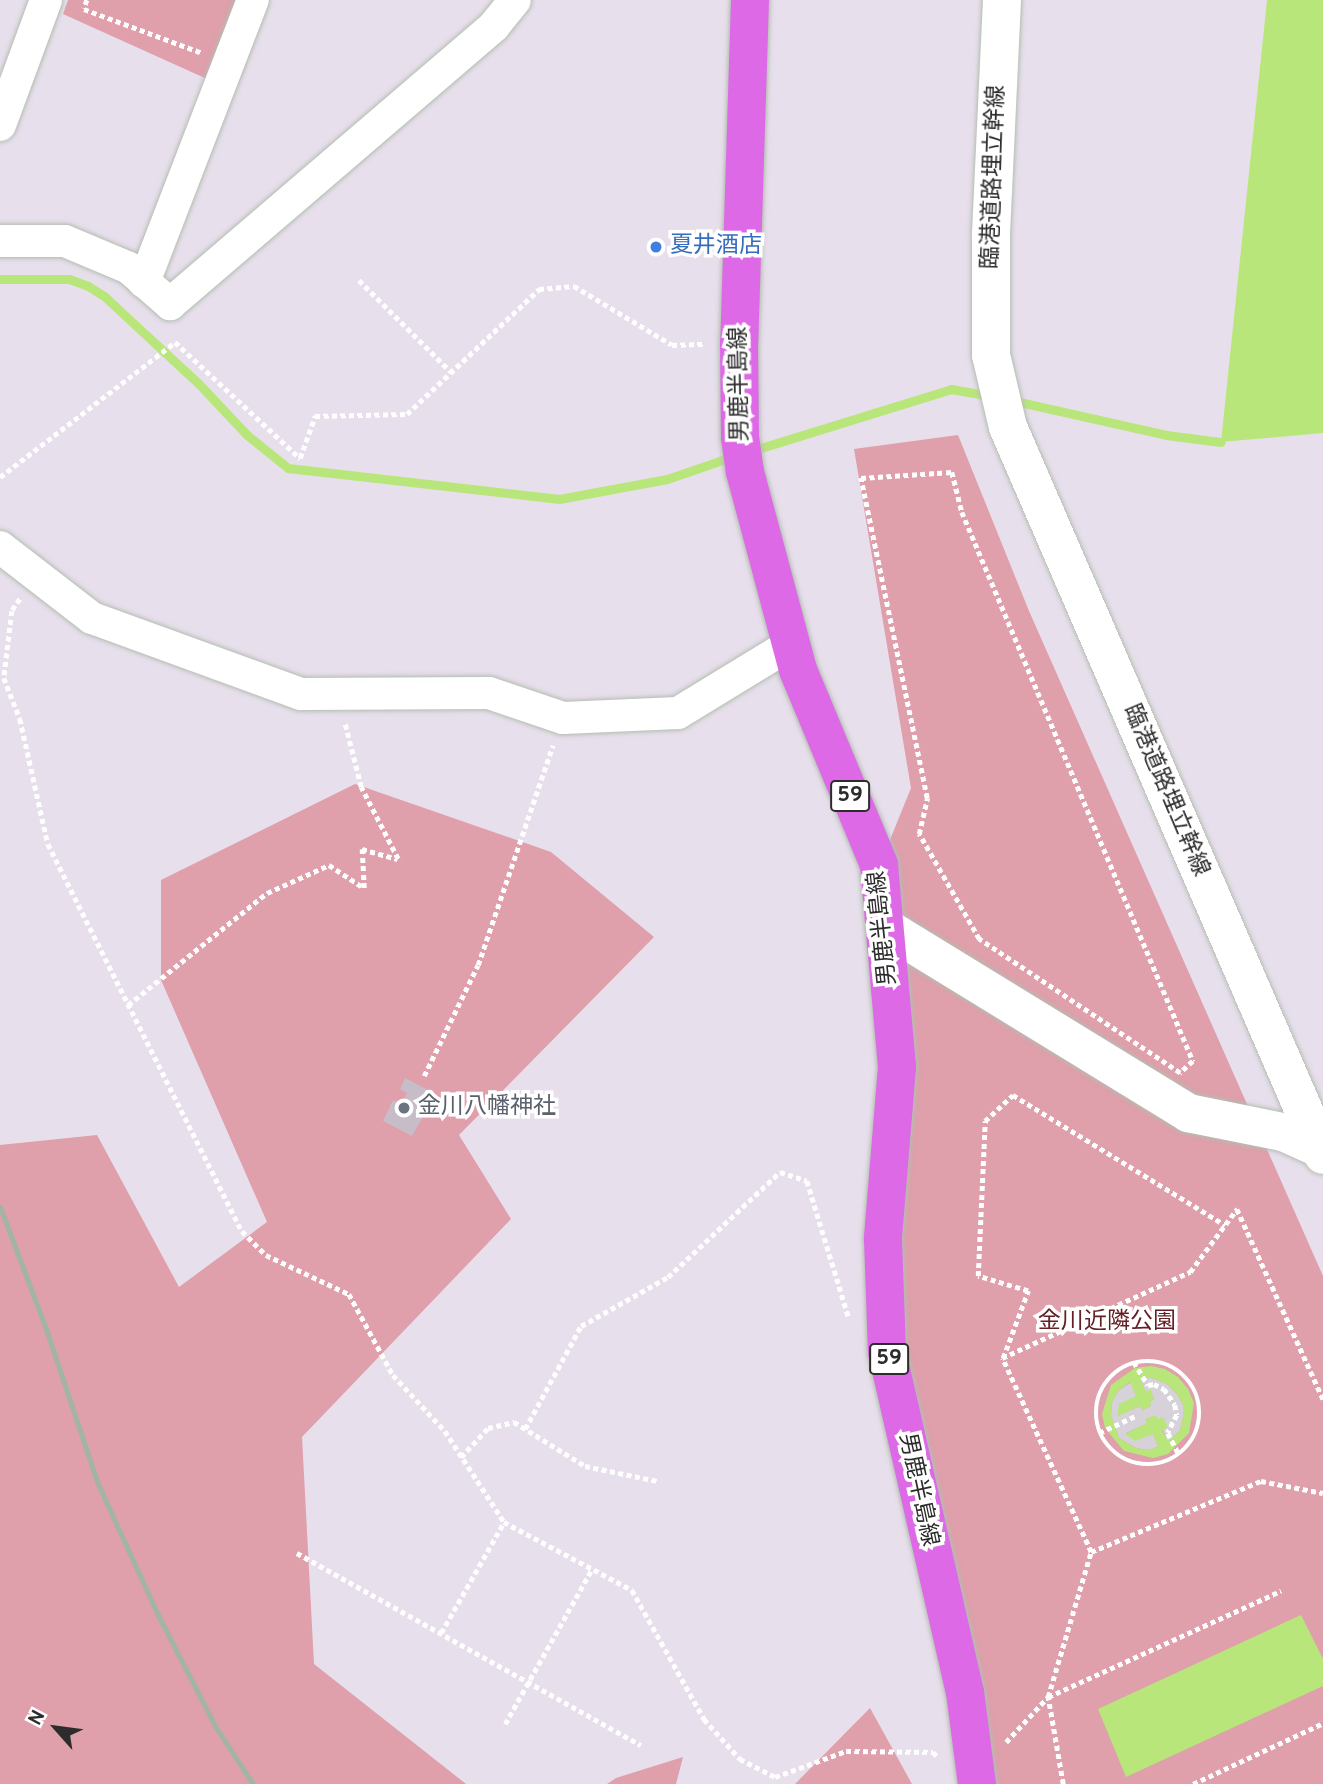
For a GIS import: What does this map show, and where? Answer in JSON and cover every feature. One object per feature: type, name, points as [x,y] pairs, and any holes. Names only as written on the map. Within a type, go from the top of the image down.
[{"type":"main road","name":"男鹿半島線","points":[[750,0],[738,343],[742,454],[798,670],[879,865],[897,1068],[883,1239],[887,1352],[965,1692],[977,1780]]},
{"type":"street","points":[[0,125],[46,0]]},
{"type":"street","points":[[144,282],[253,0]]},
{"type":"street","points":[[0,241],[65,242],[129,268],[170,304],[494,26],[515,0]]},
{"type":"street","name":"臨港道路埋立幹線","points":[[1002,0],[991,237],[991,355],[1008,427],[1322,1152]]},
{"type":"street","points":[[0,547],[92,618],[301,694],[489,693],[563,718],[678,713],[791,644]]},
{"type":"street","points":[[885,927],[1188,1114],[1283,1132],[1322,1152]]},
{"type":"path","points":[[88,0],[84,9],[206,55],[210,44]]},
{"type":"path","points":[[359,280],[451,372]]},
{"type":"path","points":[[0,477],[175,342],[300,458],[315,416],[407,414],[540,289],[574,286],[671,345],[738,343]]},
{"type":"path","points":[[952,472],[962,512],[1193,1061],[1180,1073],[979,939],[919,834],[928,798],[861,478],[952,472]]},
{"type":"path","points":[[36,574],[12,611],[4,678],[20,719],[47,844],[242,1231],[266,1255],[349,1294],[393,1376],[445,1431],[504,1522],[632,1590],[704,1719],[740,1759],[775,1777],[846,1751],[933,1752],[941,1759]]},
{"type":"path","points":[[128,1005],[267,892],[329,865],[365,888],[362,849],[398,859],[360,787],[337,694]]},
{"type":"path","points":[[424,1076],[478,965],[563,718]]},
{"type":"path","points":[[977,1780],[1048,1697],[1091,1552],[1002,1358],[1028,1291],[978,1276],[985,1121],[1013,1095],[1225,1225]]},
{"type":"path","points":[[525,1429],[581,1326],[668,1277],[780,1172],[807,1181],[851,1323]]},
{"type":"path","points":[[1002,1358],[1190,1272],[1237,1209],[1323,1399]]},
{"type":"path","points":[[1152,1360],[1169,1364],[1184,1374],[1195,1388],[1200,1404],[1200,1421],[1195,1438],[1179,1455],[1154,1466],[1137,1465],[1121,1459],[1108,1448],[1099,1433],[1096,1416],[1098,1398],[1112,1376],[1134,1362],[1152,1360]]},
{"type":"path","points":[[1134,1362],[1148,1385],[1154,1384],[1164,1389],[1175,1405],[1177,1415],[1168,1433],[1179,1455]]},
{"type":"path","points":[[1099,1433],[1135,1416]]},
{"type":"path","points":[[461,1457],[488,1428],[514,1422],[585,1466],[658,1481]]},
{"type":"path","points":[[1091,1552],[1261,1481],[1323,1493]]},
{"type":"path","points":[[441,1633],[504,1522]]},
{"type":"path","points":[[297,1553],[641,1745]]},
{"type":"path","points":[[505,1724],[592,1569]]},
{"type":"path","points":[[1048,1697],[1281,1591]]},
{"type":"path","points":[[1048,1697],[1063,1784]]},
{"type":"path","points":[[1193,1784],[1323,1723]]},
{"type":"green space","points":[[68,0],[238,0],[207,79],[63,14]]},
{"type":"green space","name":"金川近隣公園","points":[[958,435],[1029,611],[1323,1276],[1323,1784],[981,1784],[891,1353],[881,862],[911,788],[854,449]]},
{"type":"green space","points":[[355,784],[551,852],[654,937],[459,1135],[511,1219],[302,1437],[314,1664],[466,1784],[0,1784],[0,1145],[97,1135],[179,1287],[267,1222],[161,980],[161,880]]},
{"type":"green space","points":[[870,1708],[912,1784],[795,1784]]},
{"type":"green space","points":[[683,1757],[676,1784],[607,1784],[616,1778]]},
{"type":"shaded area","points":[[1267,0],[1323,0],[1323,433],[1221,442]]},
{"type":"shaded area","points":[[1151,1366],[1165,1369],[1178,1377],[1188,1389],[1194,1403],[1189,1433],[1168,1454],[1153,1458],[1124,1451],[1105,1428],[1102,1414],[1111,1385],[1135,1368]],"holes":[[[1149,1377],[1167,1384],[1183,1405],[1180,1430],[1168,1441],[1162,1430],[1168,1427],[1163,1417],[1158,1419],[1156,1415],[1145,1419],[1147,1423],[1125,1434],[1135,1441],[1153,1434],[1158,1447],[1147,1450],[1136,1448],[1119,1438],[1111,1415],[1112,1402],[1118,1391],[1130,1382],[1136,1396],[1119,1404],[1117,1417],[1139,1406],[1142,1410],[1151,1406],[1150,1402],[1154,1400],[1151,1390],[1146,1391],[1141,1381]]]},
{"type":"shaded area","points":[[1149,1377],[1167,1384],[1177,1394],[1183,1405],[1183,1417],[1180,1430],[1168,1442],[1158,1419],[1146,1419],[1148,1423],[1126,1433],[1153,1433],[1158,1447],[1147,1450],[1136,1448],[1119,1438],[1111,1415],[1112,1402],[1118,1391],[1131,1382],[1136,1396],[1117,1416],[1140,1406],[1142,1410],[1151,1406],[1150,1402],[1154,1399],[1151,1391],[1146,1392],[1141,1381]]},
{"type":"shaded area","points":[[1301,1615],[1323,1659],[1323,1686],[1126,1777],[1098,1709]]},
{"type":"building","name":"金川八幡神社","points":[[405,1078],[434,1093],[427,1106],[421,1103],[417,1111],[424,1115],[412,1136],[383,1121],[393,1100],[401,1104],[407,1093],[400,1089]]},
{"type":"waterway","points":[[0,279],[69,279],[104,296],[198,383],[247,435],[288,468],[559,499],[667,479],[734,456]]},
{"type":"waterway","points":[[751,451],[951,389],[989,396]]},
{"type":"waterway","points":[[1010,400],[1166,435],[1221,442]]},
{"type":"railway","points":[[0,1207],[46,1329],[98,1484],[158,1615],[215,1726],[253,1784]]},
{"type":"place","name":"夏井酒店","points":[[656,247]]},
{"type":"place","name":"金川八幡神社","points":[[404,1108]]}]
